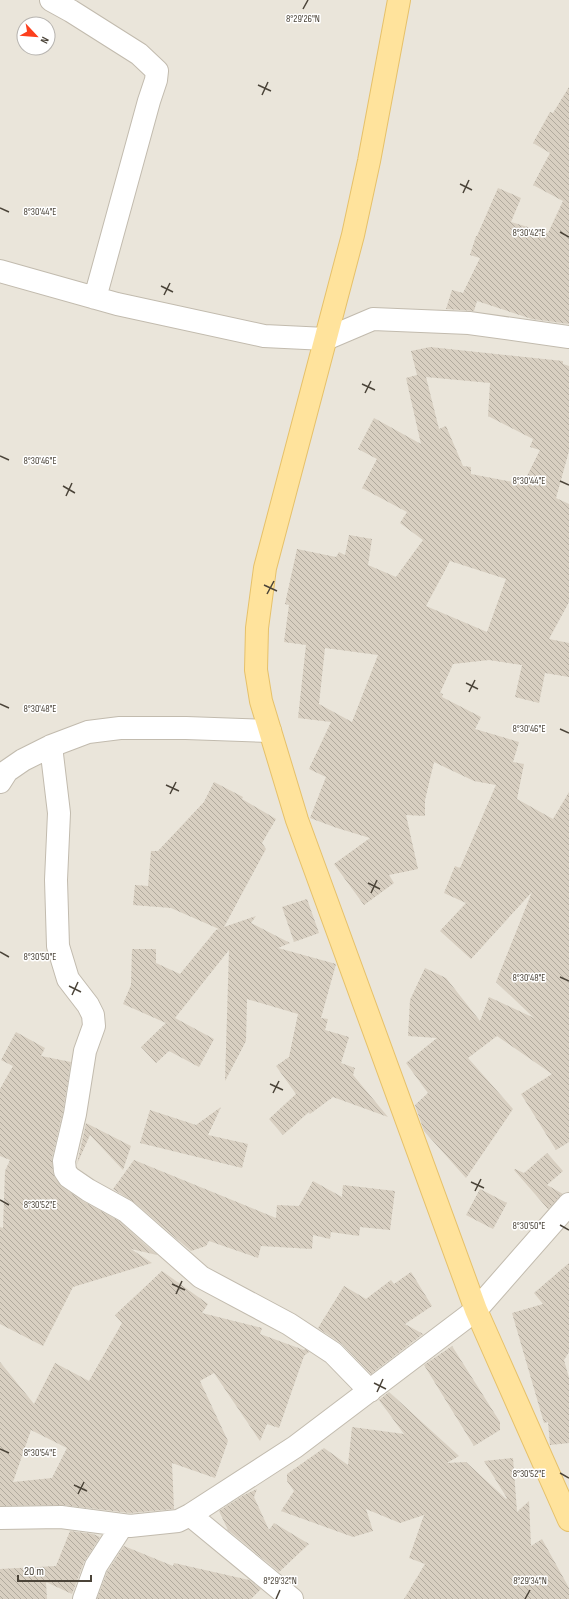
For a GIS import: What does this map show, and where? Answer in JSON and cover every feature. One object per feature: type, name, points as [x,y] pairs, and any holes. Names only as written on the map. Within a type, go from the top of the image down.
[{"type":"main road","points":[[399,0],[369,161],[353,235],[265,568],[257,628],[256,670],[261,701],[297,820],[476,1310],[569,1520]]},
{"type":"street","points":[[51,0],[139,54],[157,71],[156,80],[149,100],[95,298]]},
{"type":"street","points":[[0,271],[154,313],[264,336],[326,338],[374,318],[469,323],[569,337]]},
{"type":"street","points":[[0,782],[8,771],[23,760],[51,746],[88,732],[120,728],[186,728],[270,731]]},
{"type":"street","points":[[51,746],[59,813],[56,880],[58,946],[68,979],[93,1015],[94,1026],[85,1051],[75,1114],[64,1161],[66,1171],[69,1177],[88,1190],[126,1211],[201,1277],[289,1324],[333,1353],[370,1391]]},
{"type":"street","points":[[0,1518],[60,1517],[122,1526],[148,1525],[178,1521],[190,1516],[294,1446],[370,1391],[476,1310],[569,1204]]},
{"type":"street","points":[[190,1516],[292,1599]]},
{"type":"street","points":[[84,1599],[96,1566],[122,1526]]},
{"type":"shaded area","points":[[0,0],[569,0],[569,1599],[0,1599]]},
{"type":"building","points":[[569,87],[569,324],[532,319],[477,301],[474,311],[446,309],[452,290],[463,293],[480,258],[470,255],[476,236],[498,188],[521,198],[511,222],[548,233],[563,201],[533,185],[550,153],[533,143],[550,112],[553,113]]},
{"type":"building","points":[[430,347],[563,361],[563,364],[569,366],[569,451],[556,498],[569,504],[569,602],[549,639],[569,643],[569,677],[545,673],[539,703],[515,697],[522,665],[489,660],[453,664],[440,693],[443,694],[442,697],[481,717],[475,729],[519,742],[513,762],[524,764],[517,799],[553,819],[569,792],[569,1142],[556,1150],[521,1094],[552,1074],[497,1036],[468,1058],[513,1109],[466,1178],[424,1131],[415,1105],[428,1093],[406,1063],[437,1038],[408,1036],[410,1000],[425,968],[446,978],[480,1021],[489,997],[534,1018],[496,982],[532,892],[471,959],[440,931],[466,903],[444,893],[455,866],[460,868],[496,785],[474,781],[434,762],[425,800],[425,816],[406,815],[418,869],[389,875],[394,883],[364,905],[334,864],[370,838],[310,818],[326,777],[309,769],[331,722],[298,718],[306,645],[284,642],[289,605],[285,604],[297,549],[336,557],[339,552],[345,555],[349,535],[372,539],[368,565],[396,577],[423,540],[400,523],[407,512],[362,488],[377,459],[358,449],[374,418],[421,444],[406,378],[417,375],[411,351]],"holes":[[[426,377],[490,383],[488,416],[533,439],[530,447],[540,450],[523,484],[471,474],[471,467],[463,466],[446,426],[439,429]],[[450,561],[506,579],[487,632],[426,606]],[[325,648],[378,655],[352,722],[319,704]]]},
{"type":"building","points":[[214,782],[243,797],[242,799],[276,819],[262,843],[266,849],[224,927],[256,916],[251,923],[290,943],[278,948],[336,964],[321,1018],[328,1019],[325,1030],[349,1037],[341,1063],[355,1068],[353,1075],[388,1117],[333,1097],[310,1114],[309,1112],[283,1135],[269,1119],[296,1094],[276,1066],[289,1057],[298,1014],[247,999],[246,1041],[225,1081],[229,950],[175,1018],[214,1039],[199,1067],[169,1051],[156,1063],[141,1047],[166,1023],[123,1004],[131,985],[132,949],[156,949],[156,963],[180,974],[216,930],[219,929],[171,908],[133,905],[135,885],[148,886],[151,851],[158,851],[204,802]]},
{"type":"building","points":[[307,899],[319,933],[294,942],[282,907]]},
{"type":"building","points":[[16,1032],[45,1048],[41,1056],[71,1062],[63,1112],[52,1158],[55,1178],[62,1187],[81,1200],[119,1221],[157,1255],[131,1249],[152,1263],[73,1287],[43,1346],[0,1324],[0,1227],[3,1228],[5,1171],[10,1160],[0,1156],[0,1089],[13,1066],[1,1060]]},
{"type":"building","points":[[221,1107],[208,1135],[248,1144],[242,1168],[140,1143],[150,1110],[196,1125]]},
{"type":"building","points":[[86,1123],[131,1146],[123,1170],[90,1135],[77,1164]]},
{"type":"building","points":[[547,1153],[563,1171],[547,1185],[563,1194],[548,1209],[514,1170],[515,1169],[524,1173]]},
{"type":"building","points":[[134,1160],[276,1218],[277,1205],[299,1206],[313,1181],[342,1197],[343,1185],[395,1191],[390,1230],[360,1227],[359,1236],[331,1232],[330,1239],[313,1235],[312,1249],[261,1246],[258,1258],[209,1241],[206,1246],[191,1251],[134,1202],[113,1189]]},
{"type":"building","points":[[480,1189],[507,1203],[493,1229],[466,1215]]},
{"type":"building","points":[[569,1263],[569,1352],[564,1360],[569,1378],[569,1443],[550,1445],[548,1422],[544,1423],[512,1313],[543,1304],[534,1293]]},
{"type":"building","points":[[162,1271],[208,1304],[202,1313],[262,1328],[260,1334],[304,1350],[305,1349],[309,1352],[304,1356],[279,1428],[267,1424],[260,1441],[214,1373],[200,1381],[228,1441],[215,1478],[172,1463],[174,1509],[130,1513],[63,1505],[0,1506],[0,1362],[34,1404],[55,1363],[89,1381],[122,1323],[115,1315]],"holes":[[[31,1430],[67,1448],[52,1478],[13,1482]]]},
{"type":"building","points":[[411,1272],[432,1306],[405,1324],[423,1334],[371,1374],[342,1344],[318,1328],[344,1286],[366,1299],[391,1280],[394,1284]]},
{"type":"building","points":[[452,1346],[500,1422],[500,1430],[474,1446],[424,1365]]},
{"type":"building","points":[[389,1392],[459,1456],[447,1463],[466,1462],[506,1499],[507,1498],[484,1461],[513,1458],[517,1512],[529,1501],[531,1546],[542,1539],[569,1588],[569,1599],[404,1599],[425,1564],[409,1558],[424,1515],[400,1523],[366,1509],[373,1531],[353,1537],[281,1511],[294,1491],[287,1481],[287,1474],[324,1448],[348,1465],[352,1427],[404,1434],[379,1400]]},
{"type":"building","points":[[257,1489],[254,1497],[269,1530],[274,1523],[309,1544],[279,1572],[228,1530],[219,1511],[244,1495]]},
{"type":"building","points":[[70,1531],[93,1534],[100,1537],[84,1562],[72,1594],[46,1582],[47,1599],[0,1599],[0,1569],[56,1566]]},
{"type":"building","points":[[124,1546],[173,1566],[174,1563],[249,1580],[261,1589],[251,1599],[97,1599],[107,1572]]}]
